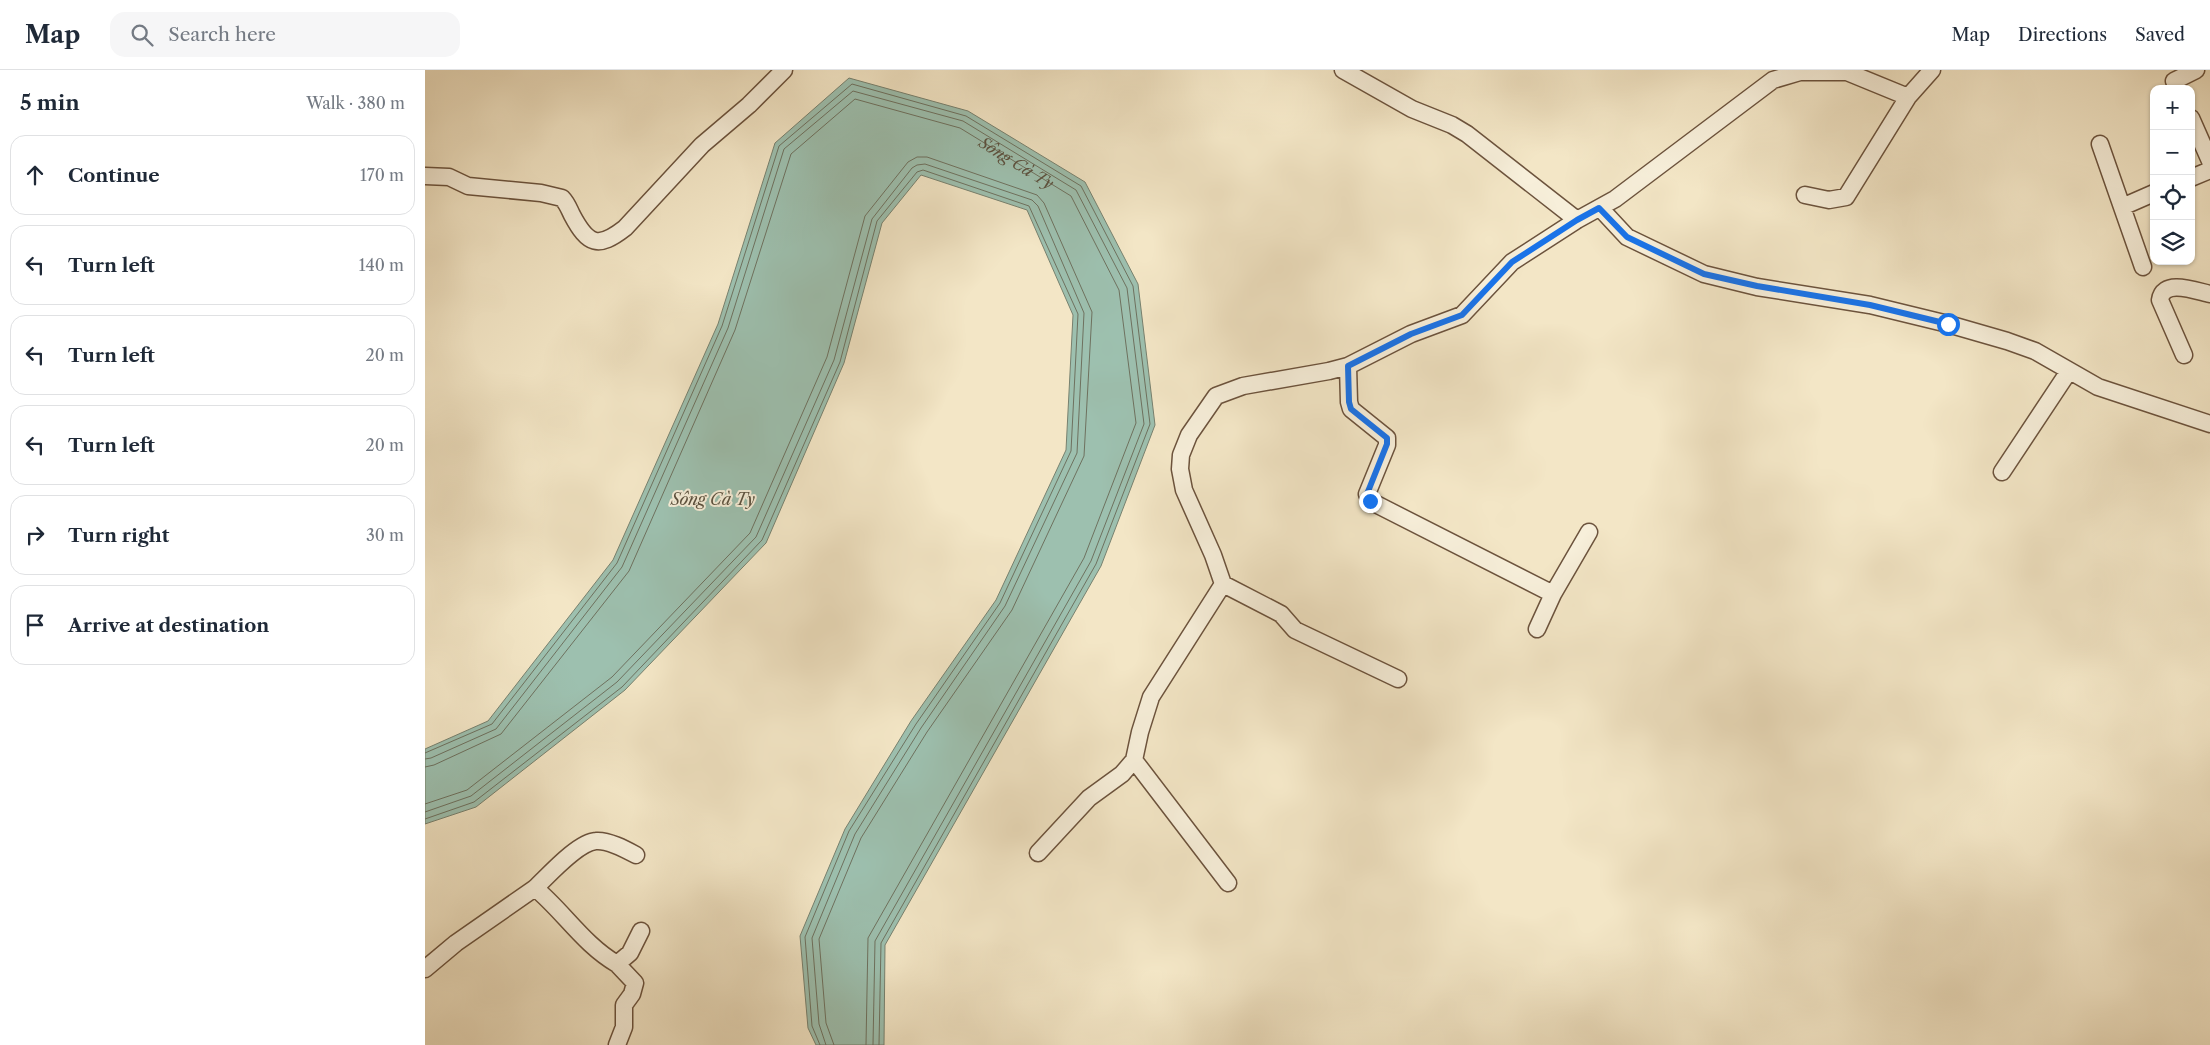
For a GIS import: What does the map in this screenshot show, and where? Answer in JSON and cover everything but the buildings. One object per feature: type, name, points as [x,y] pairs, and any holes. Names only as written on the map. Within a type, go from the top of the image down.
[{"type":"street","points":[[425,176],[449,177],[468,186],[541,193],[562,198],[581,231],[595,242],[601,243],[625,228],[702,145],[749,105],[784,70]]},
{"type":"street","points":[[1343,70],[1412,109],[1452,125],[1467,134],[1577,220]]},
{"type":"street","points":[[1805,195],[1829,200],[1846,197],[1908,97],[1932,70]]},
{"type":"street","points":[[2174,80],[2196,70]]},
{"type":"street","points":[[1398,679],[1295,630],[1281,614],[1223,584],[1213,555],[1181,480],[1181,455],[1189,435],[1216,396],[1243,386],[1348,366],[1411,334],[1462,315],[1512,262],[1599,208],[1773,80],[1800,72],[1848,71],[1908,97]]},
{"type":"street","points":[[2195,127],[2210,161]]},
{"type":"street","points":[[2100,144],[2143,267]]},
{"type":"street","points":[[2195,176],[2210,170]]},
{"type":"street","points":[[2121,206],[2150,195]]},
{"type":"street","points":[[1599,208],[1627,237],[1704,274],[1757,286],[1870,305],[1948,324],[2035,351],[2108,391],[2210,424]]},
{"type":"street","points":[[2184,355],[2160,300],[2161,294],[2164,290],[2174,287],[2210,294]]},
{"type":"street","points":[[1348,366],[1349,402],[1351,409],[1387,438],[1387,444],[1367,494],[1370,501],[1553,594]]},
{"type":"street","points":[[2002,472],[2069,371]]},
{"type":"street","points":[[1537,629],[1553,594],[1589,532]]},
{"type":"street","points":[[1038,853],[1089,798],[1122,774],[1134,760],[1140,732],[1151,698],[1223,584]]},
{"type":"street","points":[[1134,760],[1228,883]]},
{"type":"street","points":[[425,969],[456,943],[535,888],[571,855],[593,841],[604,842],[636,855]]},
{"type":"street","points":[[535,888],[588,941],[617,964],[635,983],[632,994],[624,1005],[624,1027],[617,1045]]},
{"type":"street","points":[[617,964],[630,953],[641,931]]},
{"type":"water","name":"Sông Cà Ty","points":[[849,78],[968,111],[1085,182],[1138,284],[1155,425],[1101,566],[885,945],[884,1045],[816,1045],[808,1028],[800,936],[845,829],[911,721],[996,600],[1066,450],[1073,315],[1027,210],[921,175],[882,223],[844,363],[766,543],[625,690],[476,807],[425,824],[425,749],[488,721],[613,560],[718,324],[775,143]]},
{"type":"route","points":[[1370,501],[1367,494],[1387,444],[1387,438],[1351,409],[1349,402],[1348,366],[1411,334],[1462,315],[1471,308],[1512,262],[1599,208],[1627,237],[1704,274],[1757,286],[1870,305],[1948,324]]}]
